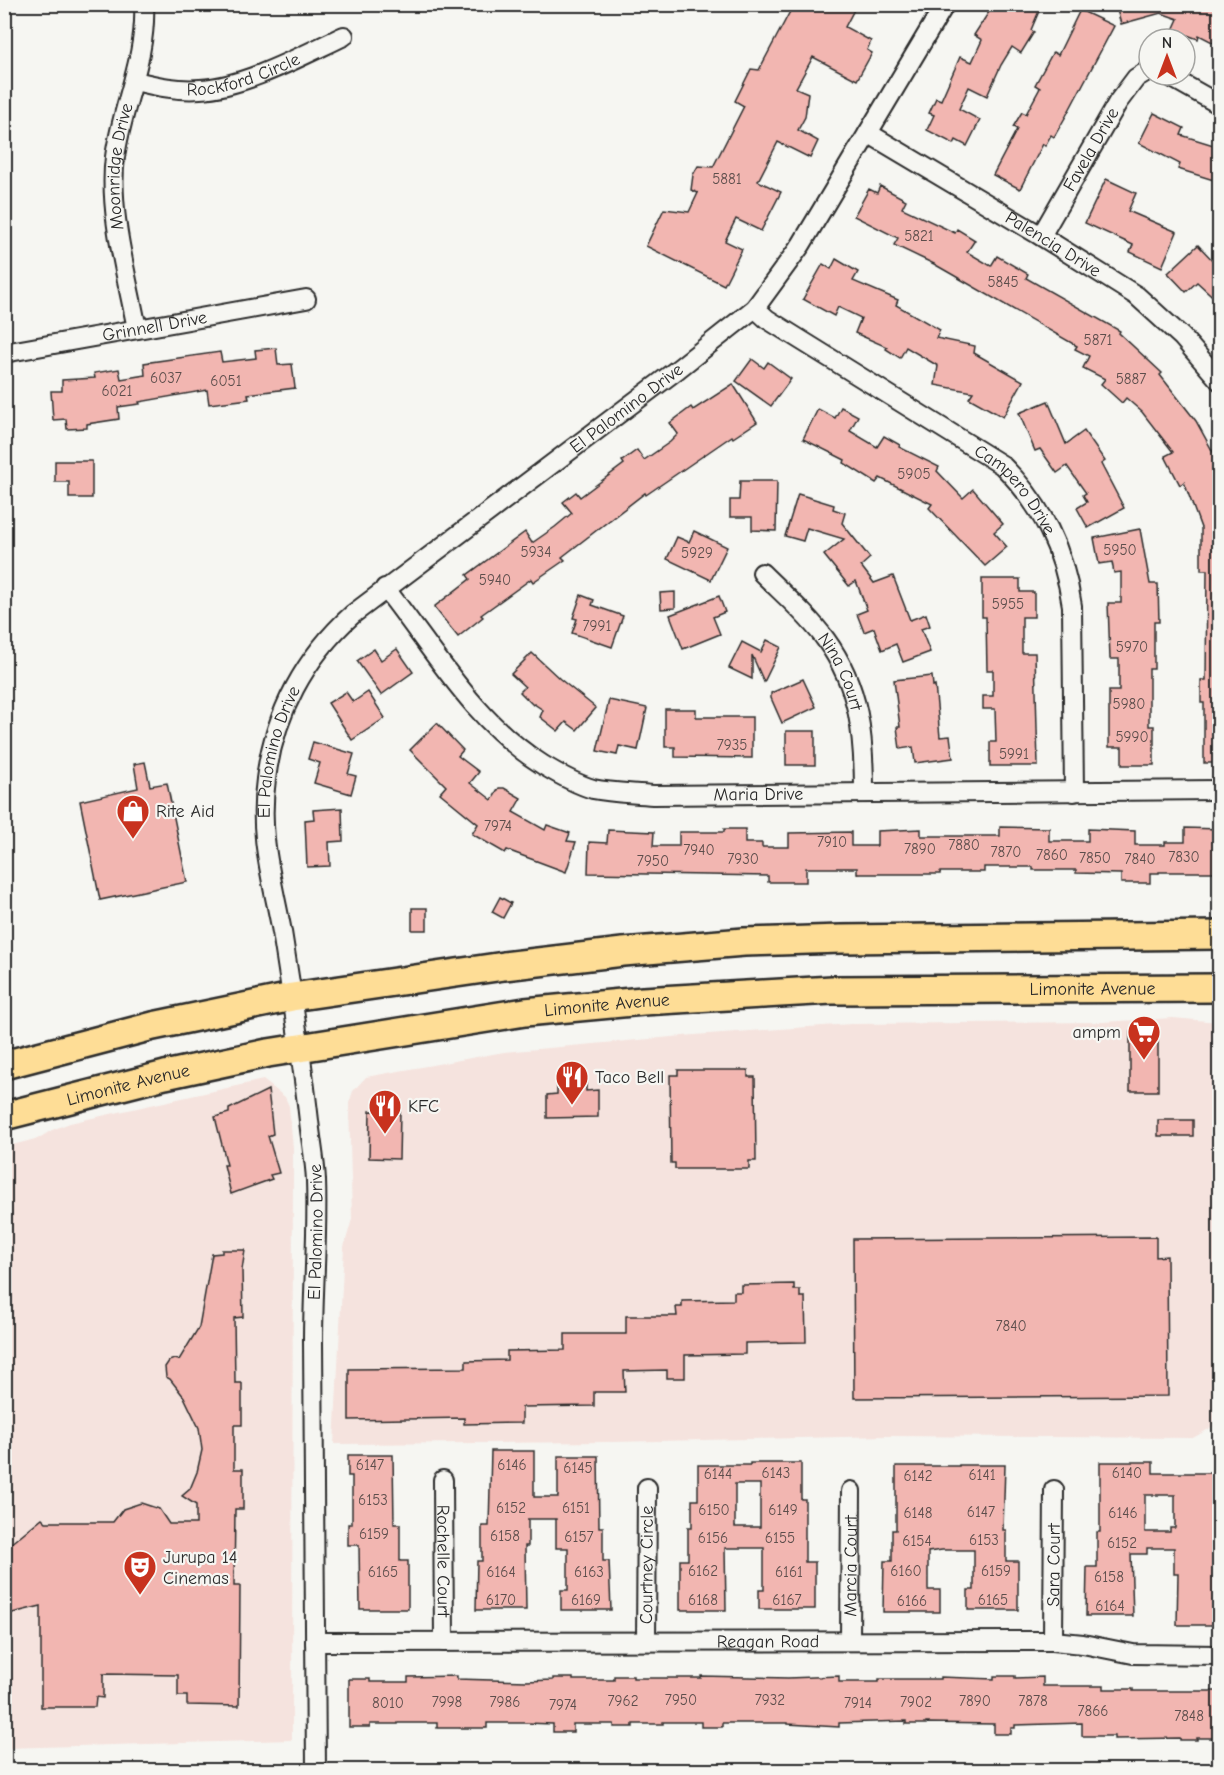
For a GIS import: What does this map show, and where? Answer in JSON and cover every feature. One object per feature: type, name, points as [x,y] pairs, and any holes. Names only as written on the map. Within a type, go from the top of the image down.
[{"type":"main road","points":[[4,1065],[153,1026],[292,997],[504,966],[623,952],[744,942],[841,939],[1220,935]]},
{"type":"main road","name":"Limonite Avenue","points":[[4,1116],[165,1075],[300,1048],[525,1012],[643,1001],[832,990],[1220,988]]},
{"type":"street","name":"Moonridge Drive","points":[[137,328],[113,190],[115,157],[135,81],[145,18],[144,4]]},
{"type":"street","name":"El Palomino Drive","points":[[316,1770],[313,1338],[316,1179],[300,1048],[262,818],[266,777],[283,712],[311,658],[337,628],[385,588],[755,309],[801,245],[945,4]]},
{"type":"street","name":"Rockford Circle","points":[[135,81],[157,86],[200,89],[221,85],[242,80],[283,64],[344,36]]},
{"type":"street","name":"Favela Drive","points":[[1041,236],[1118,102],[1137,77]]},
{"type":"street","points":[[1188,87],[1220,105]]},
{"type":"street","name":"Palencia Drive","points":[[868,133],[1137,296],[1182,337],[1220,381]]},
{"type":"street","name":"Grinnell Drive","points":[[4,353],[306,299]]},
{"type":"street","name":"Campero Drive","points":[[755,309],[767,319],[1002,465],[1024,487],[1041,513],[1069,579],[1072,606],[1074,792]]},
{"type":"street","name":"Nina Court","points":[[762,573],[826,639],[843,668],[855,698],[861,724],[864,751],[864,794]]},
{"type":"street","name":"Maria Drive","points":[[385,588],[460,688],[491,724],[510,742],[560,775],[592,788],[633,794],[1220,790]]},
{"type":"street","name":"Rochelle Court","points":[[443,1480],[444,1642]]},
{"type":"street","name":"Courtney Circle","points":[[646,1641],[647,1488]]},
{"type":"street","name":"Sara Court","points":[[1053,1641],[1054,1490]]},
{"type":"street","name":"Marcia Court","points":[[849,1641],[851,1491]]},
{"type":"street","name":"Reagan Road","points":[[315,1642],[1053,1641],[1083,1644],[1133,1654],[1220,1655]]},
{"type":"shaded area","points":[[1173,1018],[1219,1022],[1219,1423],[1193,1438],[887,1436],[613,1442],[334,1444],[344,1247],[352,1219],[349,1103],[353,1091],[366,1077],[504,1052],[694,1035],[851,1024],[1102,1022]]},
{"type":"shaded area","points":[[263,1080],[285,1097],[289,1106],[293,1148],[292,1740],[5,1748],[5,1147],[39,1138],[70,1123]]},
{"type":"building","points":[[794,4],[857,4],[845,27],[871,41],[867,50],[872,53],[857,80],[813,57],[796,88],[808,93],[805,117],[798,130],[818,141],[810,158],[778,142],[758,181],[781,192],[761,231],[736,219],[725,241],[742,249],[724,285],[646,246],[664,209],[689,212],[698,193],[691,190],[693,175],[698,166],[713,167],[744,106],[735,101],[751,69],[759,70]]},
{"type":"building","points":[[994,4],[1042,4],[1031,30],[1034,32],[1021,53],[1012,47],[987,96],[969,87],[959,109],[980,120],[967,146],[956,140],[954,144],[927,130],[934,115],[929,113],[936,98],[941,100],[960,57],[972,62],[982,40],[974,35]]},
{"type":"building","points":[[1124,4],[1220,4],[1220,46],[1199,35],[1197,39],[1197,27],[1174,27],[1178,19],[1161,13],[1121,24],[1117,10],[1124,8]]},
{"type":"building","points":[[1080,10],[1114,26],[1054,137],[1051,135],[1045,146],[1043,144],[1020,189],[993,175],[1017,129],[1013,127],[1022,112],[1026,114],[1040,88],[1035,85],[1053,52],[1058,55]]},
{"type":"building","points":[[1154,113],[1184,128],[1181,135],[1220,147],[1220,182],[1178,169],[1180,164],[1139,143]]},
{"type":"building","points":[[1106,179],[1136,193],[1128,211],[1177,232],[1162,267],[1130,252],[1133,245],[1085,223]]},
{"type":"building","points":[[880,186],[906,200],[902,208],[955,233],[957,229],[975,240],[967,252],[991,266],[997,256],[1028,274],[1026,278],[1120,331],[1119,333],[1162,373],[1160,375],[1196,421],[1220,465],[1220,763],[1204,763],[1204,703],[1201,703],[1201,680],[1206,680],[1207,570],[1201,570],[1201,528],[1184,482],[1180,485],[1165,456],[1173,452],[1142,412],[1126,398],[1122,403],[1101,384],[1105,379],[1083,368],[1089,356],[1075,349],[1077,346],[934,264],[894,245],[898,238],[854,216],[869,189],[877,193]]},
{"type":"building","points":[[1198,245],[1220,268],[1220,303],[1197,282],[1186,292],[1168,273]]},
{"type":"building","points":[[836,259],[858,272],[853,281],[898,300],[896,305],[940,330],[936,338],[975,346],[974,353],[1023,381],[1003,417],[969,398],[973,392],[935,385],[938,366],[906,347],[900,358],[886,349],[887,347],[855,333],[861,318],[838,307],[834,316],[803,299],[823,264],[831,269]]},
{"type":"building","points":[[276,348],[278,365],[292,364],[295,388],[248,394],[249,399],[209,404],[207,390],[139,402],[140,404],[118,407],[119,419],[87,424],[87,428],[67,429],[66,419],[53,420],[51,391],[62,391],[62,380],[95,378],[94,373],[119,369],[121,379],[145,375],[144,363],[220,352],[222,362],[256,358],[255,350]]},
{"type":"building","points":[[752,359],[764,368],[768,362],[791,379],[771,406],[736,381]]},
{"type":"building","points":[[733,384],[757,422],[733,438],[732,436],[646,495],[645,493],[562,557],[565,560],[533,582],[531,579],[481,615],[483,617],[458,637],[434,607],[470,579],[467,575],[525,532],[532,543],[555,527],[572,513],[563,502],[576,492],[580,497],[624,464],[622,461],[637,450],[644,460],[670,442],[678,434],[670,423],[691,407],[693,410]]},
{"type":"building","points":[[1048,401],[1066,444],[1084,431],[1105,461],[1101,464],[1124,508],[1088,528],[1077,508],[1087,502],[1083,495],[1086,493],[1067,466],[1057,473],[1040,449],[1035,451],[1019,413]]},
{"type":"building","points":[[841,407],[858,416],[850,431],[877,447],[884,436],[900,445],[899,447],[939,467],[937,471],[963,498],[973,489],[1003,524],[994,532],[1007,547],[985,566],[929,508],[932,504],[880,478],[876,483],[844,463],[845,460],[803,439],[818,409],[835,418]]},
{"type":"building","points":[[55,461],[92,461],[92,498],[69,498],[69,482],[55,482]]},
{"type":"building","points":[[740,481],[777,481],[776,531],[752,530],[752,517],[730,517],[730,500],[739,500]]},
{"type":"building","points":[[798,494],[834,505],[833,509],[845,513],[842,523],[870,558],[861,566],[874,583],[893,576],[910,620],[926,614],[930,626],[921,629],[930,652],[903,662],[896,644],[882,650],[874,628],[864,632],[857,614],[867,610],[856,581],[849,586],[824,555],[844,539],[807,528],[803,541],[785,536]]},
{"type":"building","points":[[1140,529],[1150,584],[1158,584],[1159,622],[1154,622],[1154,669],[1149,669],[1149,726],[1154,726],[1154,765],[1122,765],[1122,747],[1109,747],[1109,691],[1119,691],[1119,659],[1110,659],[1108,603],[1121,603],[1121,572],[1114,573],[1112,562],[1099,564],[1094,538]]},
{"type":"building","points":[[694,531],[727,547],[711,580],[667,559],[677,537],[689,542]]},
{"type":"building","points":[[982,579],[1020,579],[1020,592],[1034,592],[1034,617],[1022,617],[1022,653],[1035,653],[1038,766],[990,766],[990,742],[996,742],[995,709],[983,709],[983,696],[993,696],[993,670],[987,670],[986,617],[982,617]]},
{"type":"building","points":[[675,592],[675,608],[661,609],[660,593]]},
{"type":"building","points":[[581,595],[594,600],[592,605],[623,616],[612,647],[572,633],[577,619],[573,618]]},
{"type":"building","points":[[719,596],[725,612],[713,617],[720,634],[683,649],[670,615]]},
{"type":"building","points":[[767,640],[781,647],[764,682],[752,655],[752,679],[729,668],[742,642],[761,652]]},
{"type":"building","points":[[374,649],[381,660],[397,649],[413,672],[381,695],[357,661]]},
{"type":"building","points":[[532,653],[596,708],[577,730],[566,722],[558,731],[540,717],[543,710],[533,705],[520,692],[525,687],[511,674]]},
{"type":"building","points":[[932,676],[933,686],[935,685],[940,737],[950,736],[953,758],[915,763],[913,747],[900,749],[897,727],[900,727],[894,680]]},
{"type":"building","points":[[803,679],[816,707],[782,723],[771,693]]},
{"type":"building","points":[[346,692],[353,702],[368,692],[385,718],[352,740],[328,703]]},
{"type":"building","points":[[609,700],[647,708],[638,750],[619,746],[617,755],[597,751]]},
{"type":"building","points":[[665,709],[696,709],[696,717],[752,717],[752,758],[675,757],[675,747],[665,747]]},
{"type":"building","points":[[437,723],[463,750],[458,756],[479,772],[470,783],[492,800],[499,788],[504,788],[521,798],[513,812],[545,830],[547,825],[570,833],[567,841],[576,842],[566,872],[507,850],[505,853],[472,834],[478,824],[440,793],[446,786],[410,750]]},
{"type":"building","points":[[786,731],[815,731],[815,765],[786,765]]},
{"type":"building","points":[[313,742],[354,754],[348,774],[356,776],[351,794],[314,783],[320,763],[308,759]]},
{"type":"building","name":"Rite Aid","points":[[145,762],[150,786],[167,783],[187,882],[100,900],[80,801],[138,788],[134,764]]},
{"type":"building","points":[[342,808],[343,841],[329,842],[330,866],[307,867],[305,820],[314,819],[313,810]]},
{"type":"building","points":[[1000,827],[1049,828],[1049,841],[1088,841],[1088,829],[1135,831],[1135,845],[1185,842],[1185,828],[1220,829],[1220,872],[1150,873],[1150,883],[1121,883],[1121,874],[1076,873],[1076,870],[1033,870],[1033,867],[984,867],[984,872],[940,872],[940,874],[857,874],[857,868],[806,868],[806,882],[768,882],[768,876],[588,873],[589,842],[607,843],[608,830],[654,832],[653,846],[679,846],[679,832],[724,832],[724,829],[745,829],[745,843],[762,843],[762,847],[789,847],[789,833],[851,832],[851,846],[877,846],[877,831],[921,829],[921,836],[1000,836]]},
{"type":"building","points":[[500,897],[511,903],[503,918],[492,912]]},
{"type":"building","points":[[412,908],[427,908],[427,930],[412,930]]},
{"type":"building","name":"ampm","points":[[1130,1032],[1158,1032],[1158,1091],[1130,1091]]},
{"type":"building","points":[[678,1070],[748,1070],[748,1077],[755,1077],[756,1161],[749,1161],[749,1169],[675,1169],[675,1163],[671,1163],[670,1075],[678,1075]]},
{"type":"building","name":"Taco Bell","points":[[557,1078],[586,1078],[586,1091],[598,1090],[598,1117],[547,1118],[547,1095],[557,1094]]},
{"type":"building","points":[[268,1090],[273,1134],[268,1136],[279,1173],[270,1175],[272,1179],[231,1194],[224,1165],[227,1165],[215,1117],[229,1113],[229,1109]]},
{"type":"building","name":"KFC","points":[[370,1111],[400,1112],[399,1159],[369,1158]]},
{"type":"building","points":[[1158,1120],[1193,1120],[1193,1136],[1158,1136]]},
{"type":"building","points":[[1156,1237],[1156,1257],[1167,1256],[1168,1396],[854,1398],[853,1239]]},
{"type":"building","name":"Jurupa 14 Cinemas","points":[[222,1250],[245,1250],[242,1270],[243,1317],[234,1318],[235,1383],[242,1383],[242,1425],[234,1425],[234,1469],[243,1469],[243,1509],[235,1509],[234,1586],[240,1586],[239,1706],[187,1705],[187,1696],[178,1696],[178,1675],[103,1674],[103,1698],[96,1697],[95,1707],[41,1707],[41,1606],[4,1615],[4,1549],[42,1518],[46,1522],[113,1522],[123,1509],[141,1503],[159,1509],[169,1524],[196,1524],[196,1505],[182,1496],[190,1489],[197,1472],[202,1450],[199,1428],[184,1397],[166,1377],[165,1367],[169,1361],[179,1360],[199,1327],[212,1254],[222,1253]]},
{"type":"building","points":[[794,1284],[794,1290],[800,1290],[800,1297],[805,1297],[806,1342],[745,1343],[745,1354],[685,1355],[685,1378],[667,1378],[667,1370],[624,1371],[625,1392],[594,1392],[594,1406],[522,1407],[522,1423],[464,1424],[464,1418],[349,1420],[349,1369],[466,1368],[466,1361],[507,1360],[507,1351],[565,1350],[565,1334],[626,1334],[626,1316],[677,1316],[676,1307],[682,1307],[682,1301],[734,1300],[734,1292],[741,1292],[741,1285]]},
{"type":"building","points":[[491,1451],[534,1451],[534,1497],[558,1497],[558,1456],[598,1456],[599,1527],[603,1527],[603,1561],[609,1561],[611,1610],[561,1610],[561,1590],[568,1590],[568,1548],[556,1548],[556,1519],[528,1519],[528,1546],[525,1546],[526,1610],[476,1610],[477,1561],[482,1561],[482,1526],[489,1526]]},
{"type":"building","points":[[348,1455],[393,1455],[394,1524],[400,1524],[400,1561],[408,1561],[408,1609],[360,1609],[359,1545],[348,1545],[348,1524],[352,1524],[352,1476],[348,1476]]},
{"type":"building","points":[[1100,1462],[1153,1462],[1153,1473],[1212,1473],[1212,1502],[1217,1502],[1217,1528],[1220,1528],[1220,1625],[1177,1625],[1178,1574],[1174,1574],[1174,1548],[1147,1548],[1147,1554],[1131,1554],[1133,1616],[1086,1616],[1087,1567],[1097,1567],[1097,1532],[1100,1532]],"holes":[[[1145,1495],[1175,1495],[1175,1528],[1170,1528],[1170,1532],[1145,1532]]]},
{"type":"building","points":[[750,1463],[801,1463],[801,1499],[805,1499],[805,1562],[815,1562],[815,1609],[759,1609],[759,1590],[764,1590],[764,1548],[725,1548],[726,1610],[680,1610],[680,1560],[688,1560],[688,1527],[692,1527],[692,1500],[698,1500],[698,1465],[750,1465]],"holes":[[[735,1484],[760,1484],[760,1527],[735,1527]]]},
{"type":"building","points":[[1005,1465],[1003,1530],[1006,1530],[1006,1561],[1018,1561],[1018,1610],[968,1610],[968,1590],[974,1590],[974,1550],[942,1550],[928,1552],[928,1590],[940,1590],[940,1612],[883,1612],[884,1561],[892,1561],[892,1530],[896,1530],[896,1466]]},
{"type":"building","points":[[457,1676],[457,1679],[526,1681],[553,1680],[553,1678],[614,1680],[614,1676],[788,1678],[839,1676],[839,1682],[879,1682],[879,1679],[940,1679],[940,1677],[994,1679],[994,1676],[1015,1676],[1015,1678],[1043,1677],[1043,1686],[1103,1686],[1103,1689],[1133,1689],[1133,1691],[1220,1691],[1220,1738],[1180,1740],[1180,1738],[1114,1739],[1114,1736],[1082,1736],[1082,1723],[1015,1725],[1015,1728],[1011,1728],[1011,1734],[994,1734],[994,1724],[906,1724],[906,1721],[839,1723],[839,1727],[788,1723],[722,1723],[722,1727],[701,1727],[701,1722],[633,1724],[633,1727],[614,1727],[614,1724],[573,1724],[573,1732],[553,1732],[553,1724],[526,1723],[487,1723],[487,1728],[437,1728],[437,1723],[370,1724],[370,1727],[349,1727],[349,1679],[370,1679],[370,1682],[408,1682],[408,1677]]},
{"type":"place","name":"Rite Aid","points":[[133,840]]},
{"type":"place","name":"ampm","points":[[1144,1061]]},
{"type":"place","name":"Taco Bell","points":[[572,1106]]},
{"type":"place","name":"KFC","points":[[385,1135]]},
{"type":"place","name":"Jurupa 14 Cinemas","points":[[140,1596]]}]
